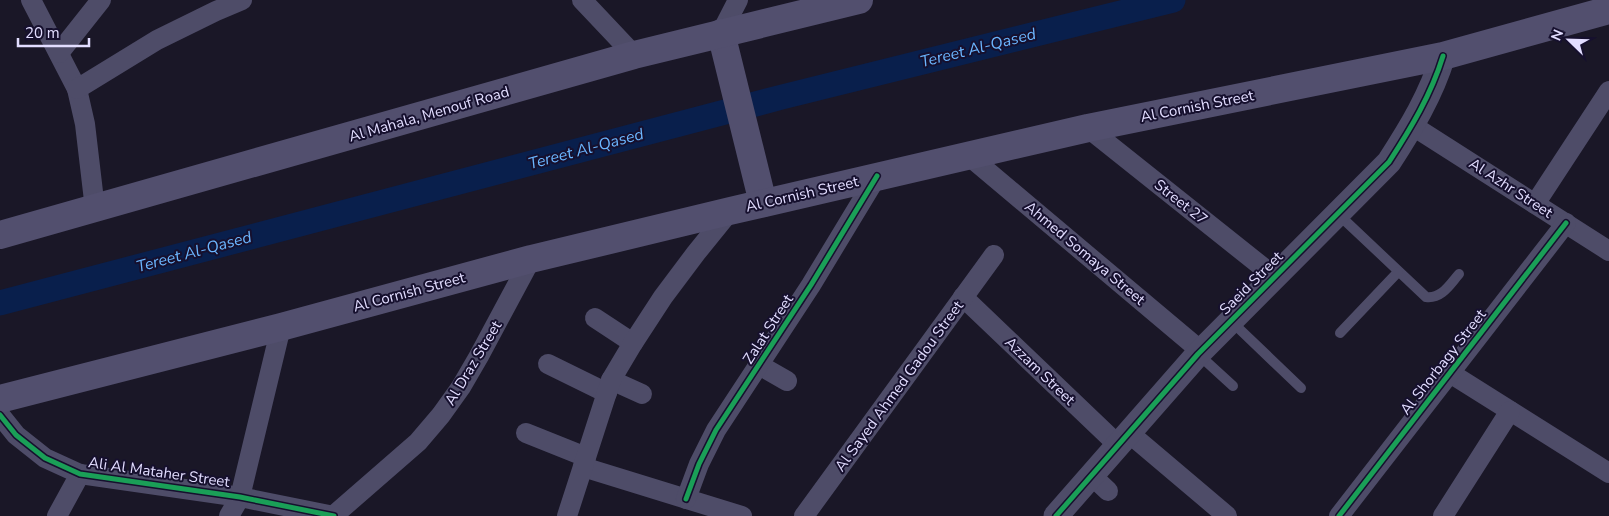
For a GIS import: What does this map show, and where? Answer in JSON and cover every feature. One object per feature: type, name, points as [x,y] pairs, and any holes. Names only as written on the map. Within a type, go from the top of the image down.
[{"type":"main road","name":"Al Mahala, Menouf Road","points":[[0,235],[634,55],[724,45],[859,0]]},
{"type":"main road","name":"Al Cornish Street","points":[[0,399],[281,327],[531,259],[877,176],[1088,128],[1443,56],[1609,10]]},
{"type":"main road","points":[[724,45],[763,203]]},
{"type":"street","points":[[31,0],[77,89],[85,124],[95,209]]},
{"type":"street","points":[[58,53],[101,0]]},
{"type":"street","points":[[77,89],[157,40],[242,0]]},
{"type":"street","points":[[724,45],[738,0]]},
{"type":"street","points":[[586,2],[634,55]]},
{"type":"street","name":"Saeid Street","points":[[1060,515],[1100,483],[1123,439],[1200,353],[1389,162],[1413,126],[1436,80],[1443,56]]},
{"type":"street","points":[[1535,204],[1609,91]]},
{"type":"street","name":"Al Azhr Street","points":[[1413,126],[1566,224],[1607,244]]},
{"type":"street","name":"Street 27","points":[[1088,128],[1275,277]]},
{"type":"street","name":"Ahmed Somaya Street","points":[[968,155],[1200,353]]},
{"type":"street","name":"Zalat Street","points":[[686,498],[699,464],[716,430],[812,285],[877,176]]},
{"type":"street","points":[[572,514],[585,462],[609,387],[633,343],[668,290],[730,211]]},
{"type":"street","name":"Al Shorbagy Street","points":[[1339,516],[1566,224]]},
{"type":"street","name":"Al Sayed Ahmed Gadou Street","points":[[804,516],[994,255]]},
{"type":"street","name":"Al Draz Street","points":[[333,516],[418,442],[441,415],[461,387],[479,356],[531,259]]},
{"type":"street","name":"Azzam Street","points":[[963,297],[1123,439],[1227,516]]},
{"type":"street","points":[[595,318],[633,343]]},
{"type":"street","points":[[229,516],[240,497],[281,327]]},
{"type":"street","points":[[548,364],[609,387],[642,394]]},
{"type":"street","points":[[759,365],[787,381]]},
{"type":"street","points":[[1450,373],[1609,473]]},
{"type":"street","points":[[1443,516],[1510,411]]},
{"type":"street","name":"Ali Al Mataher Street","points":[[0,415],[16,435],[45,458],[80,474],[240,497],[333,516]]},
{"type":"street","points":[[526,433],[585,462],[733,515]]},
{"type":"street","points":[[57,516],[80,474]]},
{"type":"lane","points":[[1338,214],[1426,298],[1432,298],[1442,293],[1459,274]]},
{"type":"lane","points":[[1340,333],[1398,272]]},
{"type":"lane","points":[[1231,321],[1301,388]]},
{"type":"lane","points":[[1200,353],[1233,386]]},
{"type":"waterway","name":"Tereet Al-Qased","points":[[0,303],[782,97],[1173,0]]},
{"type":"cycle path","points":[[1056,516],[1198,354],[1389,162],[1420,111],[1433,84],[1443,56]]},
{"type":"cycle path","points":[[686,499],[699,464],[716,430],[811,285],[877,176]]},
{"type":"cycle path","points":[[1339,516],[1566,223]]},
{"type":"cycle path","points":[[0,415],[16,435],[45,458],[80,474],[240,497],[334,516]]}]
